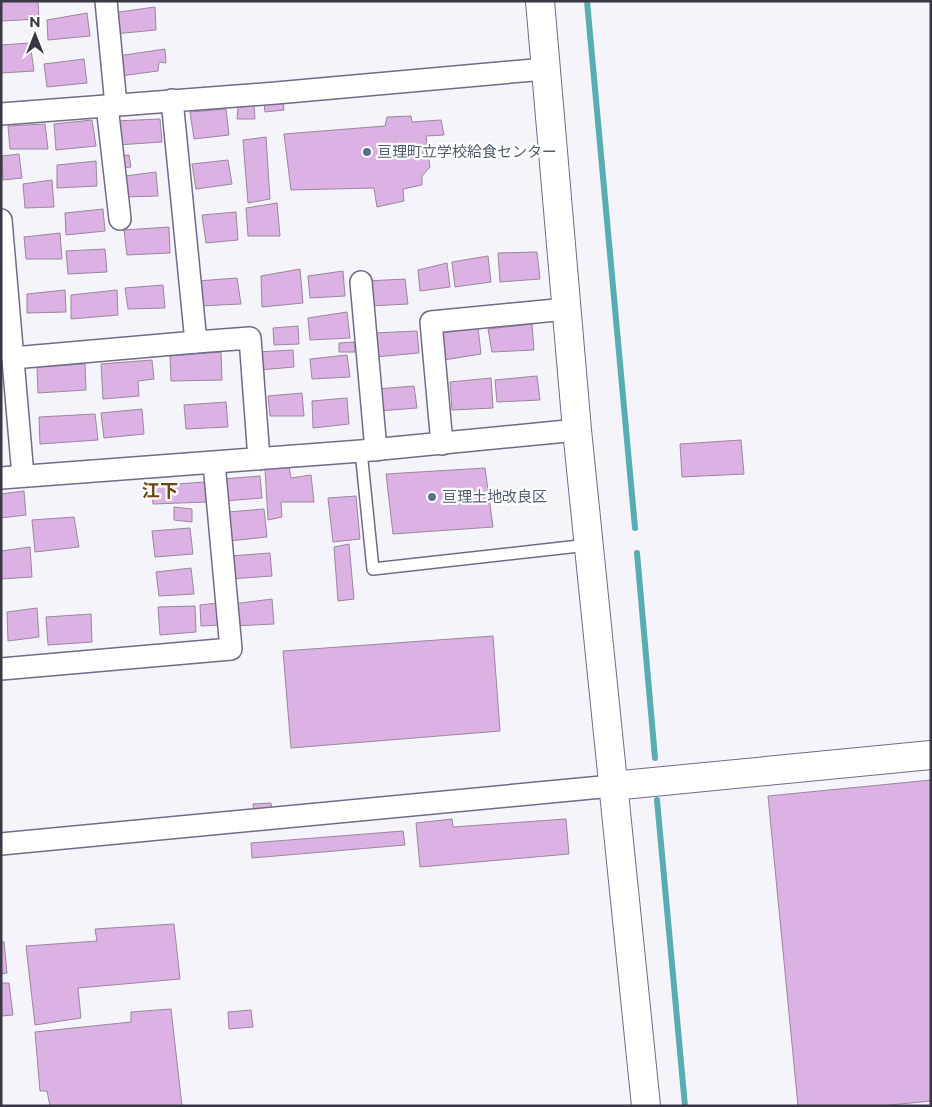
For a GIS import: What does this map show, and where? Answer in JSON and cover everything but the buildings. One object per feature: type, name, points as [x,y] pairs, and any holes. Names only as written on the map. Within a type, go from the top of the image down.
[{"type":"street","points":[[106,1],[120,219]]},
{"type":"street","points":[[540,1],[588,545],[646,1106]]},
{"type":"street","points":[[1,114],[276,93],[545,69]]},
{"type":"street","points":[[172,100],[196,342]]},
{"type":"street","points":[[1,220],[23,476]]},
{"type":"street","points":[[361,282],[368,450]]},
{"type":"street","points":[[442,444],[432,322],[566,309]]},
{"type":"street","points":[[14,358],[250,338],[259,459]]},
{"type":"street","points":[[1,478],[442,444],[577,430]]},
{"type":"street","points":[[1,669],[231,649],[214,463]]},
{"type":"street","points":[[1,844],[931,755]]},
{"type":"lane","points":[[368,450],[373,569],[588,545]]},
{"type":"waterway","points":[[587,1],[635,528]]},
{"type":"waterway","points":[[637,553],[655,758]]},
{"type":"waterway","points":[[657,800],[685,1106]]},
{"type":"place","name":"亘理町立学校給食センター","points":[[367,152]]},
{"type":"place","name":"亘理土地改良区","points":[[432,497]]},
{"type":"district","name":"江下","points":[[160,491]]}]
